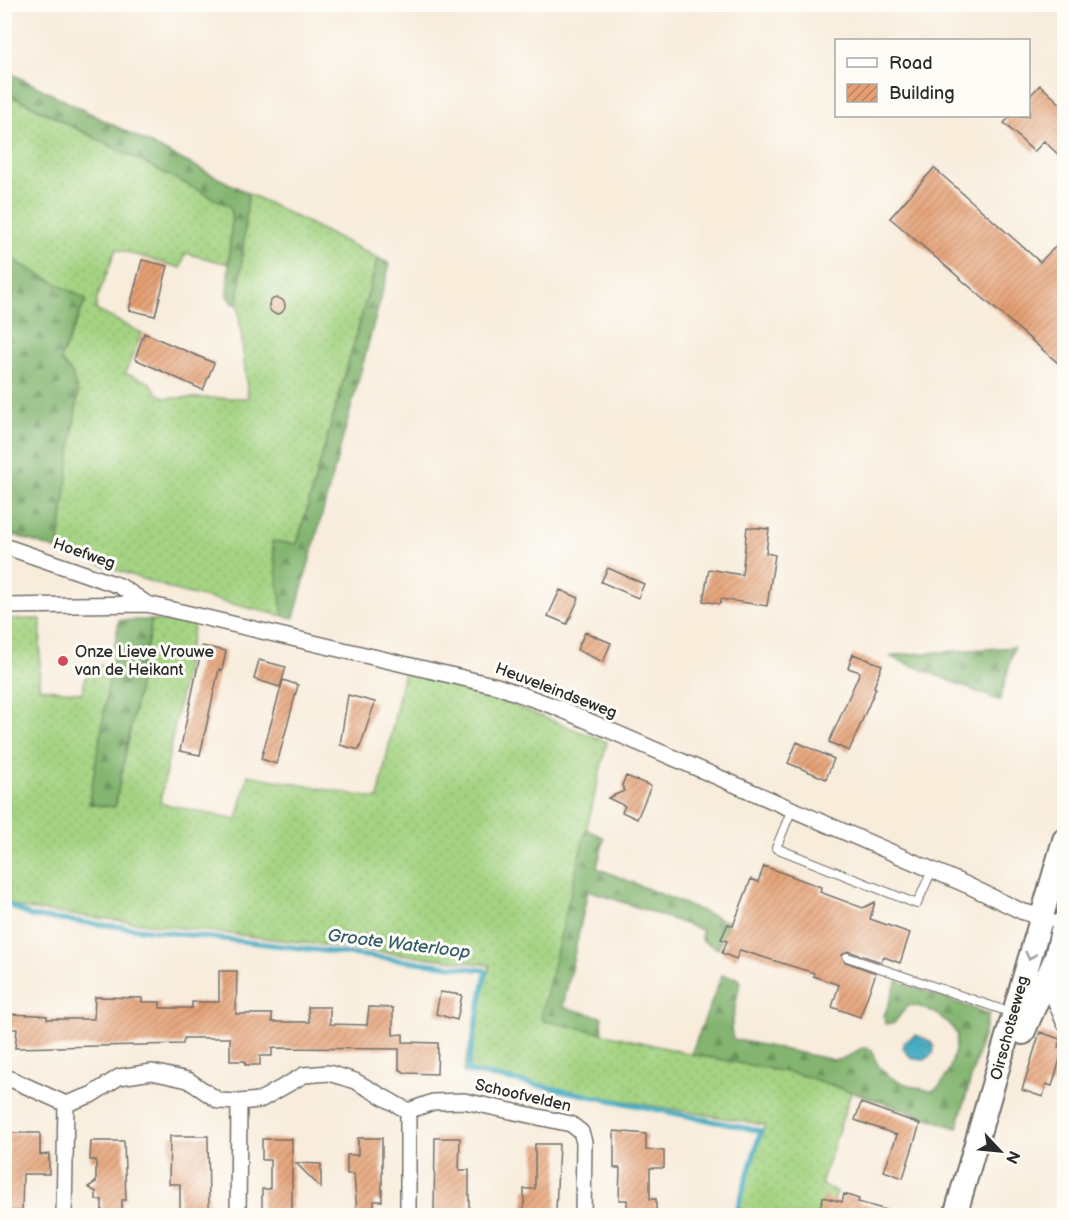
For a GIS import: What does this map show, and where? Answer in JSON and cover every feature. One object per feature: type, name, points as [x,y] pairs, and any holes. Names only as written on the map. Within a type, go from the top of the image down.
[{"type":"main road","name":"Oirschotseweg","points":[[969,1215],[1022,1016],[1041,917],[1065,840]]},
{"type":"main road","name":"Oirschotseweg","points":[[955,1215],[1022,1016],[1047,980],[1064,923]]},
{"type":"street","name":"Hoefweg","points":[[4,546],[120,586],[147,604]]},
{"type":"street","name":"Heuveleindseweg","points":[[4,606],[147,604],[497,686],[556,707],[1021,911],[1064,923]]},
{"type":"street","points":[[1047,980],[1065,1022]]},
{"type":"street","points":[[4,1076],[66,1104],[91,1095],[119,1077],[152,1072],[188,1080],[219,1101],[239,1102],[260,1100],[304,1075],[329,1073],[355,1081],[408,1111],[408,1215]]},
{"type":"street","name":"Schoofvelden","points":[[408,1111],[433,1102],[464,1101],[571,1124],[581,1132],[584,1142],[583,1215]]},
{"type":"street","points":[[238,1215],[239,1102]]},
{"type":"street","points":[[64,1215],[66,1104]]},
{"type":"lane","points":[[792,809],[776,848],[917,904],[932,870]]},
{"type":"lane","points":[[847,957],[1022,1016]]},
{"type":"green space","points":[[4,70],[248,193],[238,304],[232,304],[227,295],[232,213],[229,206],[5,92]]},
{"type":"green space","points":[[4,92],[230,206],[232,213],[228,264],[185,253],[181,268],[116,249],[97,299],[96,310],[142,333],[125,373],[149,382],[157,393],[165,398],[248,398],[238,304],[248,193],[378,258],[297,544],[272,542],[283,616],[178,591],[58,550],[78,394],[72,374],[60,360],[86,300],[5,256]]},
{"type":"green space","points":[[5,256],[86,299],[60,360],[72,374],[78,394],[58,550],[5,532]]},
{"type":"green space","points":[[378,258],[390,264],[294,618],[283,616],[272,541],[297,544]]},
{"type":"green space","points":[[5,619],[41,619],[39,688],[82,693],[88,668],[114,664],[89,804],[115,807],[152,620],[194,624],[160,803],[237,820],[248,775],[378,799],[404,671],[487,695],[607,742],[542,1019],[691,1054],[802,1075],[851,1092],[821,1184],[837,1192],[829,1215],[734,1215],[765,1125],[463,1073],[490,965],[56,913],[21,908],[5,901]]},
{"type":"green space","points":[[119,620],[152,620],[115,807],[89,804]]},
{"type":"green space","points":[[1014,647],[1000,701],[891,657],[894,655]]},
{"type":"green space","points":[[586,829],[604,838],[597,868],[728,922],[718,949],[701,940],[702,930],[588,890],[563,1007],[602,1017],[603,1033],[544,1021],[541,1017]]},
{"type":"green space","points":[[722,975],[737,978],[740,982],[731,1029],[733,1039],[834,1060],[867,1048],[872,1050],[875,1060],[886,1074],[902,1083],[931,1091],[943,1082],[947,1075],[957,1034],[936,1014],[908,1005],[894,1023],[885,1024],[884,1016],[897,981],[989,1014],[957,1128],[802,1075],[691,1054]]},
{"type":"water","points":[[916,1035],[930,1041],[934,1046],[933,1053],[925,1060],[912,1059],[903,1048],[905,1041]]},
{"type":"building","points":[[1040,85],[1065,108],[1065,161],[1044,141],[1034,152],[1004,123],[1010,117],[1030,117],[1030,96]]},
{"type":"building","points":[[934,168],[1040,262],[1065,237],[1065,369],[890,218]]},
{"type":"building","points":[[142,260],[168,266],[155,316],[129,310]]},
{"type":"building","points":[[277,298],[283,300],[285,306],[283,312],[277,314],[271,312],[269,306],[271,300]]},
{"type":"building","points":[[144,333],[214,363],[203,390],[135,359]]},
{"type":"building","points":[[747,527],[769,529],[766,553],[775,555],[767,606],[721,599],[720,604],[703,601],[709,569],[742,575]]},
{"type":"building","points":[[608,568],[644,584],[638,598],[601,582]]},
{"type":"building","points":[[560,590],[579,598],[567,624],[548,616]]},
{"type":"building","points":[[585,632],[611,643],[603,662],[577,650]]},
{"type":"building","points":[[202,646],[226,651],[222,670],[219,669],[200,755],[180,751]]},
{"type":"building","points":[[853,654],[882,665],[874,687],[876,688],[849,751],[829,742],[860,672],[848,668]]},
{"type":"building","points":[[259,660],[286,667],[280,687],[254,679]]},
{"type":"building","points":[[283,680],[298,685],[277,764],[261,759]]},
{"type":"building","points":[[348,695],[375,702],[359,750],[340,745]]},
{"type":"building","points":[[797,742],[834,759],[826,779],[788,763]]},
{"type":"building","points":[[626,776],[651,786],[637,819],[622,812],[625,806],[608,798],[624,791],[622,785]]},
{"type":"building","points":[[764,866],[821,887],[820,892],[863,908],[875,902],[870,919],[910,933],[900,963],[884,957],[881,962],[848,951],[842,955],[845,962],[876,973],[860,1017],[832,1007],[839,985],[813,976],[814,973],[740,950],[736,959],[722,953],[727,941],[721,939],[728,924],[733,926],[751,879],[758,882]]},
{"type":"building","points":[[219,971],[237,971],[236,1014],[272,1014],[272,1022],[309,1022],[308,1007],[330,1007],[330,1024],[367,1025],[369,1007],[393,1008],[393,1035],[403,1034],[403,1042],[438,1043],[437,1074],[406,1073],[399,1069],[399,1049],[272,1048],[272,1056],[260,1056],[260,1065],[245,1065],[245,1061],[230,1061],[230,1038],[184,1038],[183,1044],[15,1048],[17,1029],[4,1029],[4,1014],[47,1016],[47,1019],[94,1019],[95,997],[142,998],[142,1002],[160,1002],[160,1008],[192,1008],[192,1002],[219,1002]]},
{"type":"building","points":[[440,992],[462,995],[457,1020],[436,1014]]},
{"type":"building","points":[[1040,1032],[1060,1039],[1058,1048],[1063,1049],[1052,1086],[1046,1084],[1043,1097],[1022,1090]]},
{"type":"building","points":[[861,1103],[920,1124],[903,1178],[884,1171],[897,1135],[855,1120]]},
{"type":"building","points":[[614,1131],[646,1134],[646,1150],[664,1151],[664,1168],[650,1168],[650,1199],[656,1199],[656,1213],[627,1213],[627,1200],[619,1200],[620,1168],[614,1168]]},
{"type":"building","points":[[8,1133],[40,1133],[40,1155],[49,1154],[49,1174],[23,1174],[22,1211],[4,1211],[4,1154],[8,1154]]},
{"type":"building","points":[[170,1136],[208,1136],[209,1209],[197,1209],[197,1215],[180,1215],[180,1184],[169,1184]]},
{"type":"building","points":[[358,1138],[382,1138],[382,1201],[374,1201],[374,1214],[357,1214],[354,1174],[347,1174],[347,1155],[358,1155]]},
{"type":"building","points":[[435,1138],[460,1138],[459,1170],[469,1170],[469,1215],[434,1213]]},
{"type":"building","points":[[262,1139],[292,1139],[292,1210],[262,1210],[262,1189],[270,1189],[270,1160],[262,1160]]},
{"type":"building","points":[[91,1141],[124,1141],[126,1200],[122,1200],[122,1214],[102,1214],[102,1200],[96,1200],[96,1192],[88,1187],[96,1182],[96,1160],[90,1160]]},
{"type":"building","points":[[535,1144],[559,1144],[556,1211],[549,1211],[549,1215],[524,1215],[524,1189],[535,1189]]},
{"type":"building","points":[[296,1163],[321,1164],[321,1188]]},
{"type":"building","points":[[844,1194],[859,1199],[858,1202],[890,1211],[889,1215],[818,1215],[823,1197],[842,1202]]},
{"type":"waterway","name":"Groote Waterloop","points":[[4,902],[30,916],[484,970],[486,972],[467,1071],[761,1131],[735,1216]]},
{"type":"place","name":"Onze Lieve Vrouwe van de Heikant","points":[[63,661]]}]
